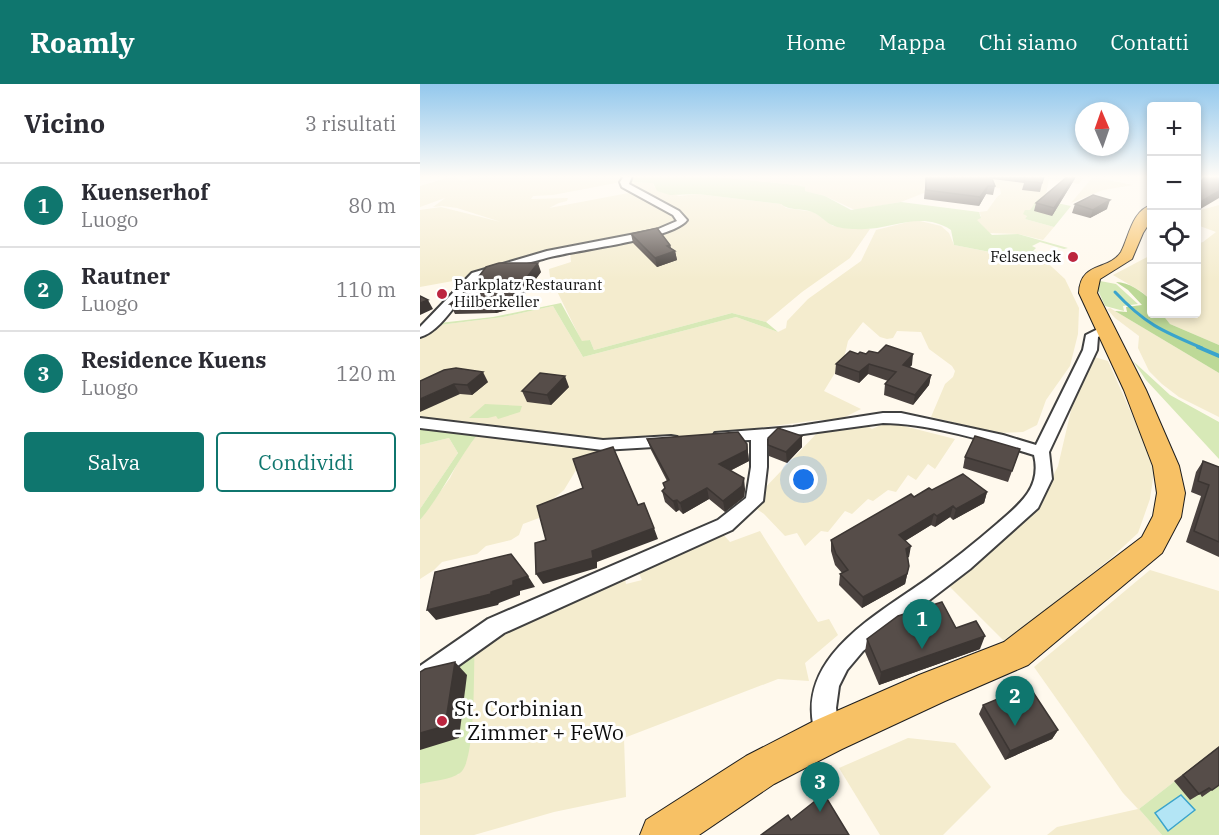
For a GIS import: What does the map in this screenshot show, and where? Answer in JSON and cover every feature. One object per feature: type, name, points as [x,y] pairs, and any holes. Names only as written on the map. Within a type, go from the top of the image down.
[{"type":"main road","points":[[661,835],[760,770],[828,735],[932,688],[1016,654],[1152,545],[1167,518],[1171,493],[1166,466],[1135,390],[1088,293],[1089,281],[1103,268],[1124,258],[1129,251],[1136,230],[1150,211]]},
{"type":"street","points":[[420,333],[438,319],[467,282],[476,275],[547,254],[658,232],[680,223],[682,220],[673,211]]},
{"type":"street","points":[[828,735],[822,717],[822,703],[831,674],[844,656],[884,619],[937,584],[1032,502],[1042,487],[1046,467],[1041,452],[1090,350],[1092,335],[1104,330]]},
{"type":"street","points":[[704,438],[759,435],[883,418],[901,418],[1004,440],[1041,452]]},
{"type":"street","points":[[420,423],[603,445],[633,445],[682,440]]},
{"type":"street","points":[[420,679],[496,626],[725,525],[754,501],[759,467],[759,435]]},
{"type":"shaded area","points":[[420,211],[457,211],[501,222],[467,211],[807,211],[814,212],[833,226],[870,229],[850,258],[802,292],[766,322],[732,313],[594,350],[590,340],[582,342],[550,277],[549,269],[571,262],[570,250],[453,281],[420,287]]},
{"type":"shaded area","points":[[1030,211],[1025,219],[1054,227],[1043,240],[1018,234],[989,233],[976,220],[981,216],[979,212]]},
{"type":"shaded area","points":[[1201,211],[1219,211],[1219,345],[1170,324],[1165,318],[1201,318],[1201,243],[1216,232],[1201,226]]},
{"type":"shaded area","points":[[916,220],[941,226],[949,233],[954,245],[1020,258],[1038,254],[1065,279],[1079,308],[1078,334],[1070,366],[1046,400],[1037,425],[1023,432],[998,433],[931,417],[945,384],[953,377],[955,371],[952,366],[929,349],[921,332],[897,331],[893,338],[887,339],[880,337],[863,322],[848,341],[844,358],[824,391],[861,409],[839,420],[818,420],[633,445],[610,439],[420,423],[420,339],[440,325],[503,317],[553,306],[583,357],[736,317],[778,332],[786,328],[787,321],[808,299],[861,261],[876,230]]},
{"type":"shaded area","points":[[1147,257],[1147,296],[1142,292],[1113,275]]},
{"type":"shaded area","points":[[1110,308],[1219,373],[1219,417],[1179,397],[1149,371],[1138,348],[1139,336],[1115,318],[1107,309]]},
{"type":"shaded area","points":[[1091,356],[1108,361],[1142,437],[1154,472],[1150,499],[1138,533],[1110,559],[1005,642],[947,584],[1043,497],[1058,466],[1076,389]]},
{"type":"shaded area","points":[[888,422],[955,439],[935,469],[928,464],[916,480],[908,475],[896,492],[888,490],[873,501],[868,499],[852,514],[845,511],[828,532],[821,531],[805,546],[797,533],[785,536],[754,507],[763,490],[818,432],[865,424],[872,429]]},
{"type":"shaded area","points":[[478,434],[613,449],[576,470],[564,490],[540,510],[539,518],[523,524],[519,535],[511,540],[486,546],[477,554],[442,562],[420,579],[420,520],[450,478],[462,454]]},
{"type":"shaded area","points":[[449,438],[458,453],[420,509],[420,445]]},
{"type":"shaded area","points":[[760,531],[818,622],[829,619],[838,635],[805,663],[809,681],[778,679],[624,738],[626,797],[554,812],[474,835],[420,835],[420,784],[459,774],[473,679],[475,642],[624,574],[626,584],[642,580],[637,569],[721,532],[730,542]]},
{"type":"shaded area","points":[[1150,570],[1219,591],[1219,747],[1139,809],[1162,835],[1047,835],[1057,827],[1138,809],[1123,793],[1034,667]]},
{"type":"shaded area","points":[[908,738],[955,743],[991,787],[943,835],[880,835],[839,768]]},
{"type":"green space","points":[[808,211],[979,212],[981,218],[977,220],[992,235],[1018,234],[1068,248],[1064,249],[1040,242],[1032,246],[1036,248],[1033,251],[1040,253],[1021,258],[954,245],[951,230],[927,221],[852,229],[832,225]]},
{"type":"green space","points":[[1024,211],[1067,211],[1054,227],[1025,219],[1027,216],[1023,214]]},
{"type":"green space","points":[[1100,281],[1116,284],[1138,304],[1123,306],[1124,311],[1105,306],[1097,288]]},
{"type":"green space","points":[[1116,282],[1130,286],[1147,297],[1147,318],[1165,318],[1170,324],[1219,345],[1219,373],[1115,311],[1127,312],[1126,307],[1142,305],[1128,290]]},
{"type":"green space","points":[[561,303],[582,341],[590,340],[594,350],[732,313],[766,322],[778,332],[736,317],[583,357],[553,306],[503,317],[440,325],[420,339],[420,333],[439,323],[493,317]]},
{"type":"green space","points":[[1133,361],[1170,395],[1219,422],[1219,459],[1146,380]]},
{"type":"green space","points":[[485,404],[522,406],[520,412],[498,419],[496,416],[469,418]]},
{"type":"green space","points":[[420,423],[478,434],[420,520],[420,509],[458,453],[449,438],[420,445]]},
{"type":"green space","points":[[475,642],[472,732],[465,765],[456,775],[420,784],[420,679]]},
{"type":"green space","points":[[1219,747],[1219,835],[1162,835],[1139,809]]},
{"type":"water","points":[[1181,795],[1195,810],[1168,831],[1155,813]]},
{"type":"building","points":[[657,228],[670,245],[667,246],[675,251],[655,258],[631,234]]},
{"type":"building","points":[[499,263],[538,263],[510,299],[492,304],[450,304],[471,287],[486,267]]},
{"type":"building","points":[[420,296],[428,300],[420,303]]},
{"type":"building","points":[[886,345],[913,354],[903,365],[931,375],[915,395],[885,384],[896,372],[869,364],[859,372],[836,364],[850,351],[858,354],[860,352],[866,354],[869,351],[878,353]]},
{"type":"building","points":[[456,368],[483,372],[467,385],[454,384],[420,399],[420,381],[444,370]]},
{"type":"building","points":[[540,373],[565,376],[547,395],[522,391]]},
{"type":"building","points":[[778,428],[802,436],[786,452],[768,445],[768,438]]},
{"type":"building","points":[[738,432],[747,444],[747,450],[719,464],[744,478],[742,486],[723,501],[707,488],[680,503],[677,500],[673,501],[662,491],[665,488],[663,483],[669,480],[647,439]]},
{"type":"building","points":[[975,436],[1020,449],[1012,471],[965,457]]},
{"type":"building","points":[[613,447],[638,505],[644,503],[654,528],[592,551],[593,558],[536,574],[535,543],[546,540],[537,506],[583,488],[573,459]]},
{"type":"building","points":[[1203,461],[1219,467],[1219,542],[1194,531],[1209,485],[1198,481]]},
{"type":"building","points":[[963,474],[987,492],[956,509],[953,506],[937,516],[934,514],[899,535],[911,546],[906,549],[909,566],[907,574],[863,597],[840,574],[848,570],[836,554],[831,540],[911,494],[914,497]]},
{"type":"building","points":[[511,554],[528,576],[513,581],[513,585],[491,592],[491,594],[427,610],[435,572]]},
{"type":"building","points":[[942,602],[956,628],[976,621],[985,636],[881,672],[867,639],[898,616]]},
{"type":"building","points":[[455,662],[445,726],[420,733],[420,672]]},
{"type":"building","points":[[1029,686],[1058,730],[1010,751],[983,705]]},
{"type":"building","points":[[1219,747],[1219,785],[1199,794],[1183,775]]},
{"type":"building","points":[[824,794],[849,835],[761,835],[788,815],[791,820]]},
{"type":"waterway","points":[[1115,292],[1155,326],[1202,348]]},
{"type":"waterway","points":[[1198,347],[1219,356]]},
{"type":"place","name":"Felseneck","points":[[1073,257]]},
{"type":"place","name":"Parkplatz Restaurant Hilberkeller","points":[[442,294]]},
{"type":"place","name":"Kuenserhof","points":[[922,649]]},
{"type":"place","name":"St. Corbinian - Zimmer + FeWo","points":[[442,721]]},
{"type":"place","name":"Rautner","points":[[1015,726]]},
{"type":"place","name":"Residence Kuens","points":[[820,812]]}]
